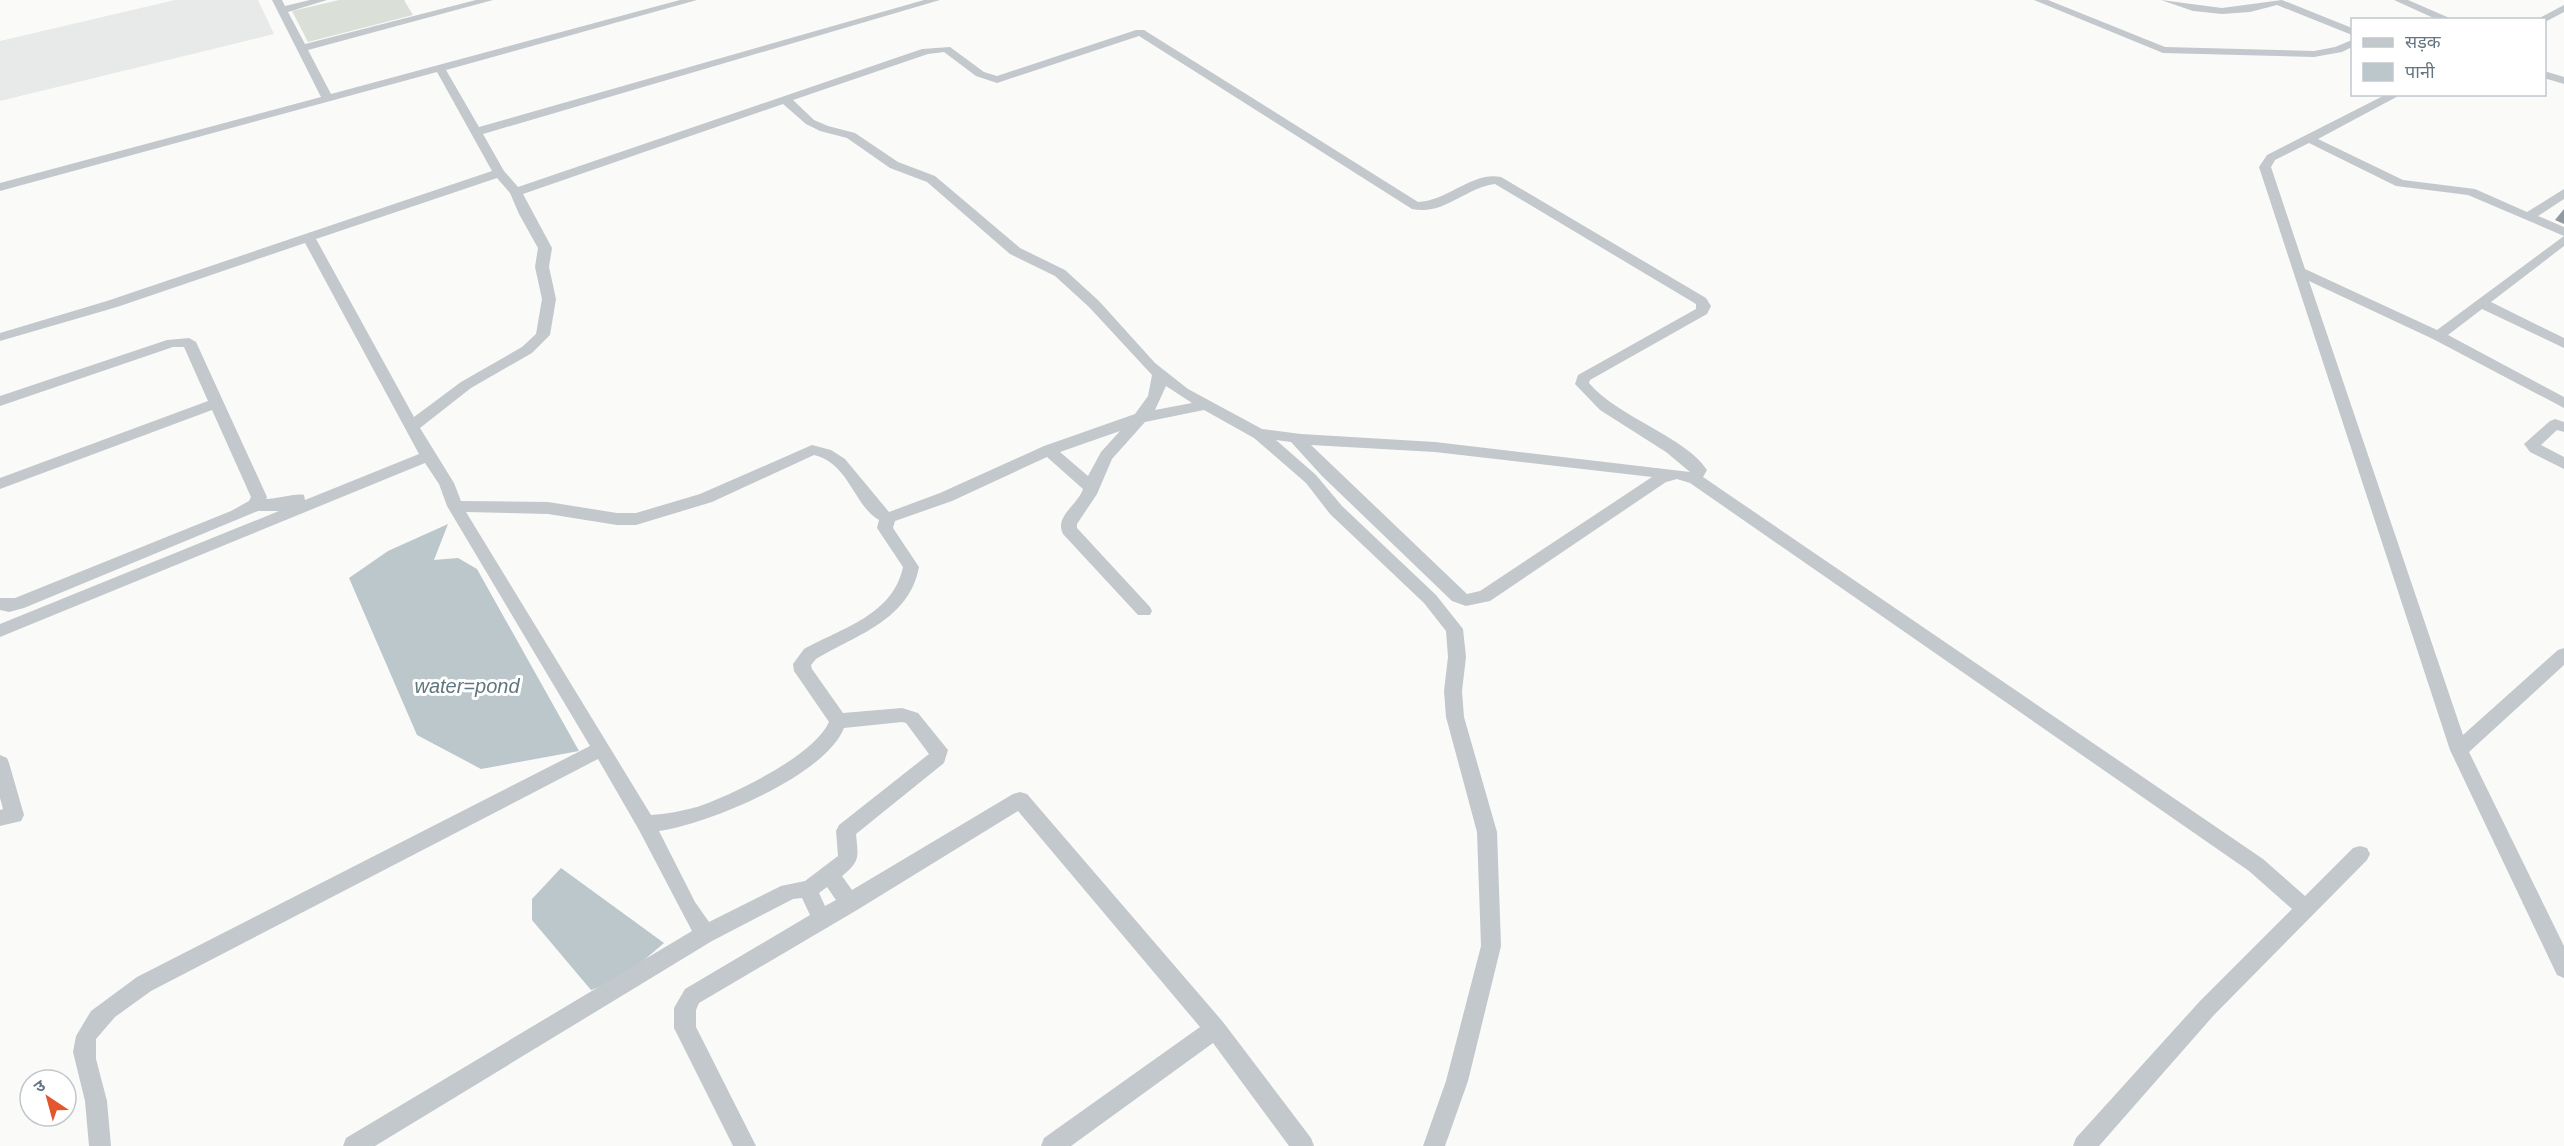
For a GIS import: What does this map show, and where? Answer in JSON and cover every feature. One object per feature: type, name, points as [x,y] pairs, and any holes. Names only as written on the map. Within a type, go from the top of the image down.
[{"type":"street","points":[[322,0],[279,5],[325,94]]},
{"type":"street","points":[[301,48],[488,0]]},
{"type":"street","points":[[0,187],[665,0]]},
{"type":"street","points":[[0,177],[325,94],[439,68],[692,0]]},
{"type":"street","points":[[476,132],[935,0]]},
{"type":"street","points":[[2039,0],[2163,50],[2314,54],[2338,50],[2351,44]]},
{"type":"street","points":[[2166,0],[2192,9],[2214,10],[2255,9],[2275,1],[2351,32]]},
{"type":"street","points":[[2399,0],[2444,18]]},
{"type":"street","points":[[2545,18],[2564,8]]},
{"type":"street","points":[[516,192],[937,49],[946,49],[980,75],[997,80],[1140,32],[1416,206],[1437,205],[1484,182],[1497,180],[1701,301],[1704,306],[1702,311],[1583,378],[1582,384],[1586,390],[1614,411],[1694,464],[1699,470],[1695,479]]},
{"type":"street","points":[[412,426],[466,385],[527,350],[543,335],[549,299],[542,267],[545,248],[525,214],[516,192],[499,172],[439,68]]},
{"type":"street","points":[[2546,75],[2564,81]]},
{"type":"street","points":[[2393,96],[2271,158],[2265,167],[2459,750],[2564,968]]},
{"type":"street","points":[[786,100],[810,123],[824,129],[851,135],[894,165],[931,179],[1016,251],[1060,273],[1086,296],[1159,374],[1183,392],[1259,434],[1311,479],[1336,510],[1430,599],[1454,629],[1457,657],[1453,692],[1455,717],[1477,788],[1487,832],[1491,945],[1488,969],[1457,1082],[1434,1146]]},
{"type":"street","points":[[2309,139],[2400,183],[2471,192],[2564,232]]},
{"type":"street","points":[[0,337],[112,303],[499,172]]},
{"type":"street","points":[[2529,216],[2564,193]]},
{"type":"street","points":[[308,237],[428,456],[446,483],[454,506],[646,824],[688,908],[705,934]]},
{"type":"street","points":[[2438,336],[2564,240]]},
{"type":"street","points":[[2300,271],[2438,336],[2564,403]]},
{"type":"street","points":[[2481,303],[2564,344]]},
{"type":"street","points":[[0,401],[184,341],[191,345],[257,492],[258,502],[255,505]]},
{"type":"street","points":[[1144,611],[1069,530],[1070,520],[1088,500],[1098,468],[1111,449],[1140,418],[1159,390],[1159,374]]},
{"type":"street","points":[[0,484],[216,403]]},
{"type":"street","points":[[454,506],[548,508],[616,519],[636,519],[706,498],[812,450],[819,450],[860,485],[876,512],[888,518],[953,494],[1049,450],[1140,418],[1206,405]]},
{"type":"street","points":[[2564,427],[2555,424],[2549,427],[2532,444],[2564,465]]},
{"type":"street","points":[[1259,434],[1297,439],[1435,447],[1658,472],[1666,476]]},
{"type":"street","points":[[1297,439],[1326,472],[1458,597],[1466,600],[1484,597],[1537,563],[1584,527],[1666,476],[1684,475],[1695,479],[2256,865],[2307,909]]},
{"type":"street","points":[[1049,450],[1091,488]]},
{"type":"street","points":[[0,632],[428,456]]},
{"type":"street","points":[[0,604],[9,606],[18,604],[255,505],[283,505],[376,467]]},
{"type":"street","points":[[646,824],[674,821],[706,812],[800,763],[830,739],[837,729],[837,721],[803,670],[802,664],[810,654],[884,613],[906,592],[911,579],[911,567],[885,528],[888,518]]},
{"type":"street","points":[[2459,750],[2564,655]]},
{"type":"street","points":[[354,1146],[705,934],[788,892],[798,889],[808,890],[848,860],[846,831],[931,764],[937,758],[939,750],[912,718],[902,715],[837,721]]},
{"type":"street","points":[[100,1146],[96,1099],[88,1072],[84,1044],[96,1022],[108,1009],[144,984],[601,749]]},
{"type":"street","points":[[0,763],[14,815],[0,818]]},
{"type":"street","points":[[745,1146],[685,1028],[685,1008],[692,996],[850,904],[1020,800],[1215,1029],[1303,1146]]},
{"type":"street","points":[[2085,1146],[2207,1008],[2360,854]]},
{"type":"street","points":[[830,875],[850,904]]},
{"type":"street","points":[[808,890],[822,920]]},
{"type":"street","points":[[1052,1146],[1215,1029]]},
{"type":"shaded area","points":[[175,0],[258,0],[274,34],[0,101],[0,41]]},
{"type":"shaded area","points":[[339,0],[404,0],[413,15],[308,42],[292,11]]},
{"type":"water","name":"water=pond","points":[[448,524],[434,560],[458,558],[477,569],[579,751],[481,769],[417,735],[349,578],[388,551]]},
{"type":"water","points":[[561,868],[664,943],[623,978],[591,990],[532,920],[532,899]]}]
